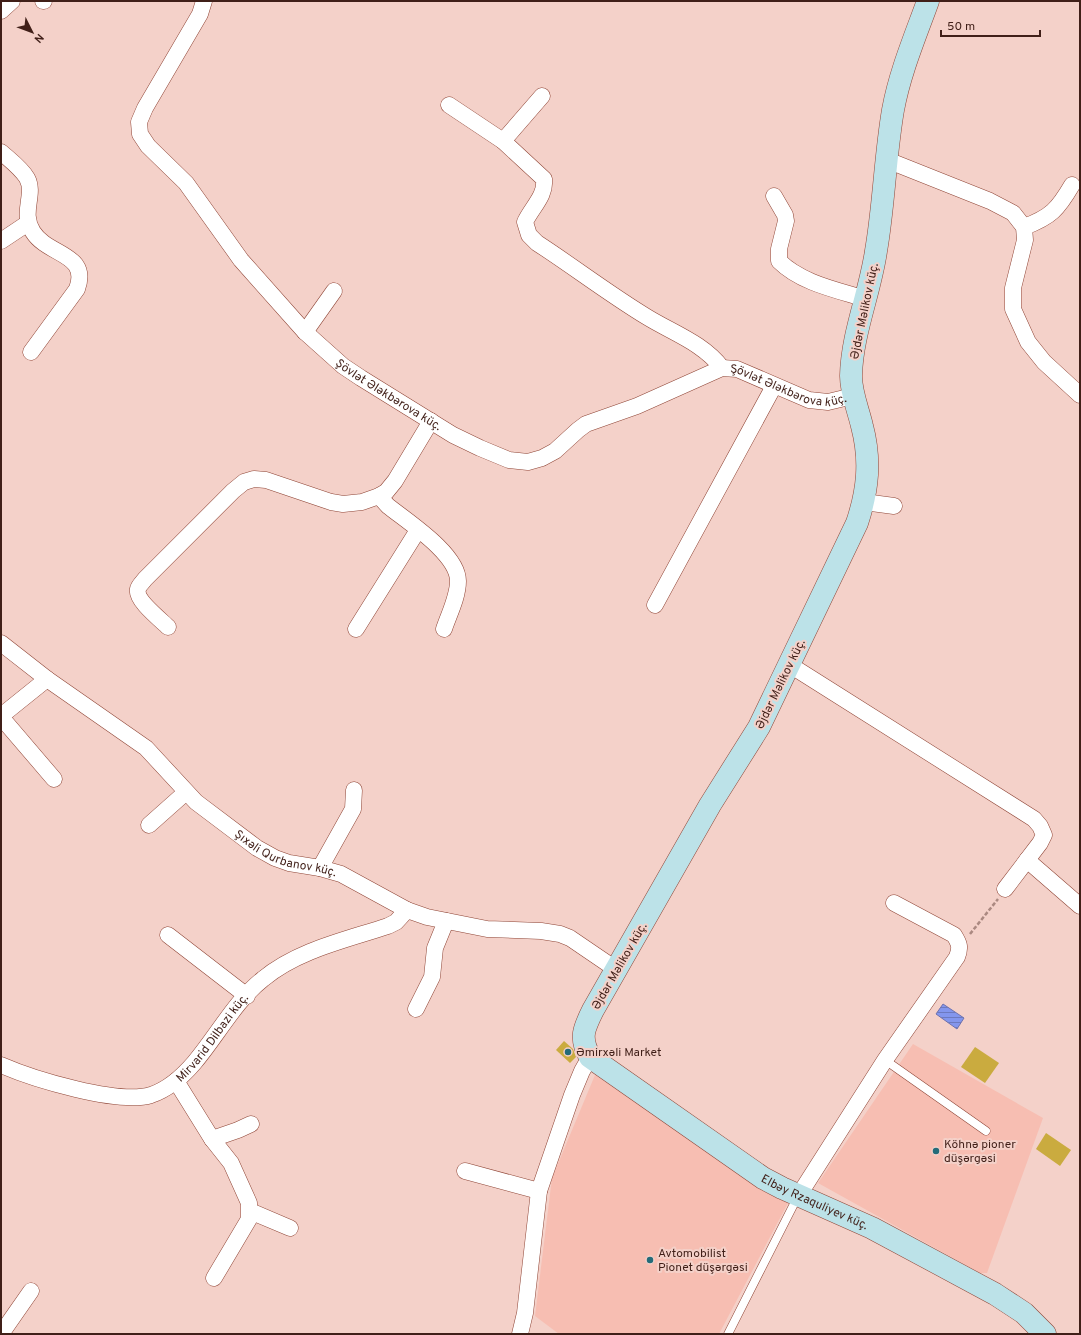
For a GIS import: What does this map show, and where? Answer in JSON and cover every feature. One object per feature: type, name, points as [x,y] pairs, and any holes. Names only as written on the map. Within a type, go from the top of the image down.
[{"type":"street","points":[[1,11],[12,1]]},
{"type":"street","name":"Şövlət Ələkbərova küç.","points":[[204,1],[200,14],[138,122],[140,134],[148,146],[190,188],[241,260],[305,332],[343,366],[430,422],[480,448],[509,460],[528,462],[542,458],[555,451],[586,424],[637,406],[722,368],[737,369],[809,400],[828,402],[854,396]]},
{"type":"street","name":"Əjdər Məlikov küç.","points":[[590,1057],[583,1038],[586,1025],[710,805],[759,727],[857,524],[864,502],[868,477],[866,443],[854,396],[851,377],[853,355],[876,251],[893,110],[898,87],[928,1]]},
{"type":"street","points":[[503,141],[542,96]]},
{"type":"street","points":[[449,105],[503,141],[544,179],[545,187],[543,193],[530,211],[526,222],[529,235],[537,243],[646,316],[702,348],[712,355],[722,368]]},
{"type":"street","points":[[1,152],[28,179],[30,190],[26,214],[28,223],[34,233],[42,242],[75,263],[80,270],[80,281],[77,289],[31,352]]},
{"type":"street","points":[[888,160],[990,201],[1013,213],[1024,227],[1025,240],[1013,288],[1013,309],[1028,342],[1044,362],[1080,395]]},
{"type":"street","points":[[1024,227],[1041,221],[1059,206],[1072,185]]},
{"type":"street","points":[[774,196],[785,215],[786,221],[779,249],[779,261],[785,267],[803,277],[866,299]]},
{"type":"street","points":[[1,241],[28,223]]},
{"type":"street","points":[[305,332],[334,291]]},
{"type":"street","points":[[655,605],[774,386]]},
{"type":"street","points":[[168,627],[141,600],[137,594],[138,588],[145,579],[233,491],[244,482],[254,479],[266,480],[331,502],[343,504],[362,502],[386,492],[395,481],[430,422]]},
{"type":"street","points":[[379,496],[388,506],[448,557],[458,573],[456,594],[444,628]]},
{"type":"street","points":[[864,502],[894,506]]},
{"type":"street","points":[[356,629],[418,530]]},
{"type":"street","name":"Şıxəli Qurbanov küç.","points":[[1,643],[47,679],[146,748],[185,793],[211,815],[257,848],[274,858],[289,863],[320,868],[341,874],[407,910],[446,921],[487,929],[541,931],[560,934],[570,938],[617,970]]},
{"type":"street","points":[[790,665],[1034,820],[1040,826],[1044,835],[1040,843],[1005,889]]},
{"type":"street","points":[[47,679],[1,716],[54,779]]},
{"type":"street","points":[[320,868],[353,809],[354,790]]},
{"type":"street","points":[[149,825],[185,793]]},
{"type":"street","points":[[1027,860],[1080,906]]},
{"type":"street","points":[[799,1195],[885,1060],[957,957],[960,950],[959,942],[954,935],[894,903]]},
{"type":"street","name":"Mirvarid Dilbazi küç.","points":[[1,1065],[48,1082],[126,1097],[150,1095],[162,1090],[176,1081],[194,1063],[247,996],[262,980],[278,967],[301,955],[388,926],[396,922],[407,910]]},
{"type":"street","points":[[416,1009],[432,976],[435,948],[446,921]]},
{"type":"street","points":[[168,935],[247,996]]},
{"type":"street","points":[[520,1334],[525,1313],[539,1191],[572,1095],[582,1071],[590,1057]]},
{"type":"street","name":"Elbəy Rzaquliyev küç.","points":[[590,1057],[764,1178],[872,1228],[995,1294],[1024,1313],[1045,1334]]},
{"type":"street","points":[[176,1081],[212,1139],[232,1163],[249,1203],[249,1219],[214,1278]]},
{"type":"street","points":[[212,1139],[251,1124]]},
{"type":"street","points":[[465,1171],[539,1191]]},
{"type":"street","points":[[250,1212],[290,1228]]},
{"type":"street","points":[[2,1334],[31,1291]]},
{"type":"lane","points":[[885,1060],[986,1131]]},
{"type":"lane","points":[[728,1334],[799,1195]]},
{"type":"path","points":[[959,942],[974,930],[1005,889]]},
{"type":"shaded area","name":"Köhnə pioner düşərgəsi","points":[[913,1044],[1043,1118],[987,1273],[980,1273],[818,1183]]},
{"type":"shaded area","name":"Avtomobilist Pionet düşərgəsi","points":[[595,1075],[788,1203],[719,1334],[559,1334],[535,1316],[552,1178]]},
{"type":"water","points":[[943,1004],[964,1018],[957,1029],[936,1014]]},
{"type":"building","points":[[564,1041],[573,1049],[576,1057],[570,1063],[556,1050]]},
{"type":"building","points":[[975,1047],[999,1063],[985,1083],[961,1067]]},
{"type":"building","points":[[1046,1133],[1071,1150],[1060,1166],[1036,1149]]},
{"type":"place","name":"Əmirxəli Market","points":[[568,1052]]},
{"type":"place","name":"Köhnə pioner düşərgəsi","points":[[936,1151]]},
{"type":"place","name":"Avtomobilist Pionet düşərgəsi","points":[[650,1260]]}]
